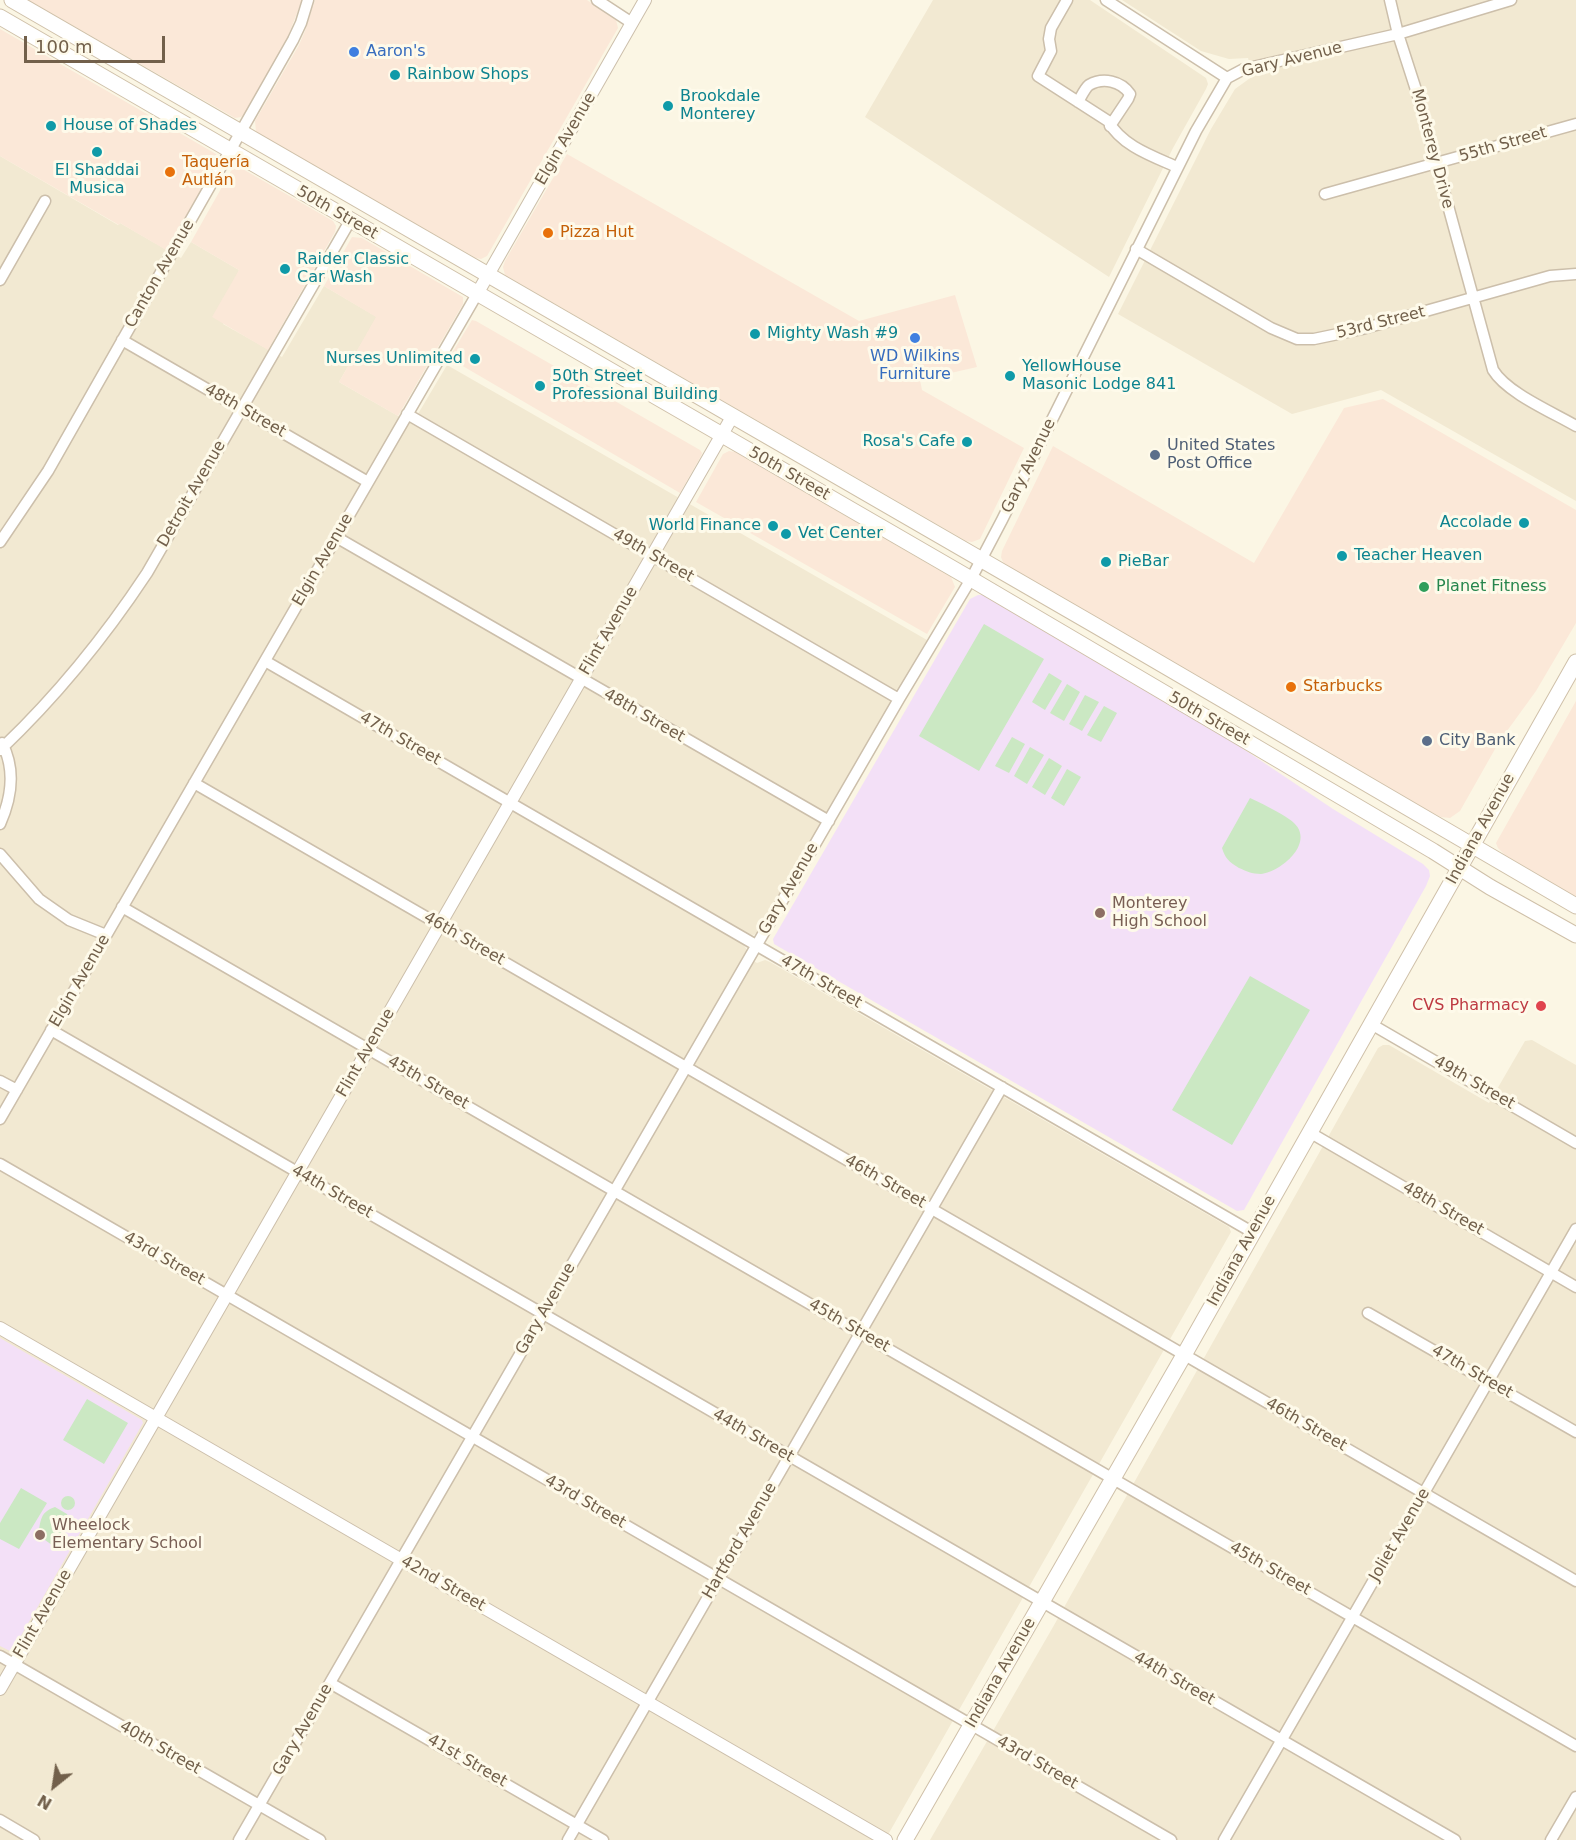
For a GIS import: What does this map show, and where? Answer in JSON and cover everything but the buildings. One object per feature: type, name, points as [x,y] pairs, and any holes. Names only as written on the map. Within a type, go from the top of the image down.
[{"type":"main road","name":"50th Street","points":[[12,0],[1576,906]]},
{"type":"main road","name":"50th Street","points":[[0,17],[971,579],[1576,935]]},
{"type":"main road","name":"Indiana Avenue","points":[[905,1840],[1184,1355],[1576,662]]},
{"type":"street","name":"Canton Avenue","points":[[0,542],[48,471],[231,151],[293,40],[308,0]]},
{"type":"street","points":[[597,0],[632,23]]},
{"type":"street","name":"Elgin Avenue","points":[[0,1119],[645,0]]},
{"type":"street","points":[[1067,0],[1051,28],[1049,39],[1051,51],[1038,76],[1107,121],[1114,132],[1126,142],[1177,167]]},
{"type":"street","points":[[1106,0],[1227,78]]},
{"type":"street","name":"Monterey Drive","points":[[1390,0],[1473,298]]},
{"type":"street","name":"Gary Avenue","points":[[239,1840],[899,699],[971,579],[1177,167],[1227,78],[1244,69],[1398,34],[1511,0]]},
{"type":"street","points":[[1078,102],[1089,86],[1108,80],[1127,90],[1130,94],[1128,99],[1110,126]]},
{"type":"street","name":"55th Street","points":[[1325,194],[1576,124]]},
{"type":"street","points":[[0,280],[45,201]]},
{"type":"street","name":"Detroit Avenue","points":[[1,745],[58,691],[124,608],[153,563],[350,220]]},
{"type":"street","name":"53rd Street","points":[[1136,249],[1271,328],[1296,339],[1314,339],[1362,329],[1550,276],[1576,274]]},
{"type":"street","points":[[1473,298],[1492,368],[1499,379],[1576,426]]},
{"type":"street","name":"48th Street","points":[[122,340],[368,482]]},
{"type":"street","name":"49th Street","points":[[407,414],[899,699]]},
{"type":"street","name":"Flint Avenue","points":[[0,1689],[732,417]]},
{"type":"street","name":"48th Street","points":[[336,537],[829,821]]},
{"type":"street","name":"47th Street","points":[[265,661],[1252,1232]]},
{"type":"street","points":[[0,824],[10,795],[12,781],[11,769],[1,745]]},
{"type":"street","name":"46th Street","points":[[194,783],[1576,1581]]},
{"type":"street","points":[[0,854],[26,887],[45,904],[69,920],[106,935]]},
{"type":"street","name":"45th Street","points":[[122,906],[1576,1746]]},
{"type":"street","name":"49th Street","points":[[1371,1024],[1576,1143]]},
{"type":"street","name":"44th Street","points":[[51,1030],[1455,1840]]},
{"type":"street","points":[[0,1081],[17,1090]]},
{"type":"street","name":"Hartford Avenue","points":[[568,1840],[1002,1087]]},
{"type":"street","name":"48th Street","points":[[1309,1132],[1576,1287]]},
{"type":"street","name":"43rd Street","points":[[0,1164],[1171,1840]]},
{"type":"street","name":"Joliet Avenue","points":[[1224,1840],[1576,1229]]},
{"type":"street","name":"47th Street","points":[[1368,1313],[1576,1432]]},
{"type":"street","name":"42nd Street","points":[[0,1328],[886,1840]]},
{"type":"street","name":"40th Street","points":[[0,1656],[320,1840]]},
{"type":"street","name":"41st Street","points":[[330,1683],[603,1840]]},
{"type":"street","points":[[1551,1840],[1576,1797]]},
{"type":"street","points":[[0,1820],[34,1840]]},
{"type":"shaded area","points":[[28,0],[302,0],[287,39],[246,113],[235,118]]},
{"type":"shaded area","points":[[315,0],[587,0],[616,20],[618,28],[487,256],[481,259],[476,258],[261,136],[256,131],[255,121],[299,45]]},
{"type":"shaded area","points":[[933,0],[1090,0],[1206,78],[1208,84],[1206,89],[1173,148],[1109,277],[865,117]]},
{"type":"shaded area","points":[[1122,0],[1576,0],[1576,501],[1381,390],[1292,414],[1118,314],[1211,129],[1235,89],[1253,76],[1248,58],[1229,59],[1201,51]]},
{"type":"shaded area","points":[[0,29],[216,154],[218,161],[166,250],[0,156]]},
{"type":"shaded area","points":[[567,154],[859,321],[955,295],[977,367],[920,380],[922,390],[1024,448],[980,539],[972,542],[966,541],[505,275],[503,267],[505,261]]},
{"type":"shaded area","points":[[0,156],[118,225],[120,223],[181,258],[191,242],[239,270],[223,324],[282,357],[324,286],[377,317],[339,382],[412,424],[447,365],[927,640],[758,932],[754,935],[749,934],[743,944],[747,950],[744,955],[757,963],[765,960],[770,962],[1229,1227],[1231,1232],[885,1840],[0,1840]]},
{"type":"shaded area","points":[[236,167],[333,221],[336,226],[335,232],[268,350],[212,317],[239,270],[191,242],[231,171]]},
{"type":"shaded area","points":[[352,237],[362,238],[463,297],[463,304],[398,416],[339,382],[376,317],[324,286]]},
{"type":"shaded area","points":[[472,320],[700,450],[701,456],[680,493],[449,358]]},
{"type":"shaded area","points":[[1383,399],[1576,510],[1576,623],[1536,691],[1499,742],[1460,811],[1450,818],[1441,817],[1429,811],[1008,566],[1001,557],[1053,446],[1254,563],[1344,408]]},
{"type":"shaded area","points":[[729,451],[735,452],[951,577],[955,587],[927,634],[696,502],[723,454]]},
{"type":"shaded area","name":"Monterey High School","points":[[983,595],[1233,742],[1429,870],[1430,876],[1426,886],[1244,1210],[1237,1211],[774,944],[773,939],[970,599]]},
{"type":"shaded area","points":[[1576,701],[1576,897],[1505,855],[1496,843]]},
{"type":"shaded area","points":[[1532,1040],[1576,1065],[1576,1840],[930,1840],[1053,1627],[1378,1048],[1389,1045],[1489,1103],[1525,1041]]},
{"type":"shaded area","name":"Wheelock Elementary School","points":[[0,1338],[142,1420],[143,1423],[14,1648],[10,1651],[0,1646]]},
{"type":"green space","points":[[984,624],[1044,659],[979,771],[919,736]]},
{"type":"green space","points":[[1049,673],[1062,681],[1045,710],[1032,702]]},
{"type":"green space","points":[[1067,684],[1080,692],[1064,721],[1050,713]]},
{"type":"green space","points":[[1085,695],[1099,702],[1082,731],[1069,724]]},
{"type":"green space","points":[[1104,706],[1117,713],[1101,742],[1087,735]]},
{"type":"green space","points":[[1012,737],[1025,744],[1009,773],[995,766]]},
{"type":"green space","points":[[1030,747],[1044,755],[1027,784],[1014,776]]},
{"type":"green space","points":[[1049,758],[1062,766],[1045,795],[1032,787]]},
{"type":"green space","points":[[1067,769],[1081,777],[1064,806],[1051,798]]},
{"type":"green space","points":[[1250,798],[1294,823],[1301,839],[1293,855],[1286,862],[1278,868],[1261,874],[1249,872],[1230,862],[1222,848]]},
{"type":"green space","points":[[1250,976],[1310,1010],[1232,1145],[1172,1110]]},
{"type":"green space","points":[[87,1399],[128,1423],[104,1464],[63,1440]]},
{"type":"green space","points":[[21,1488],[47,1503],[19,1549],[0,1539],[0,1523]]},
{"type":"green space","points":[[68,1496],[73,1498],[75,1503],[73,1508],[68,1510],[63,1508],[61,1503],[63,1498]]},
{"type":"green space","points":[[55,1507],[68,1517],[66,1525],[52,1545],[38,1535],[44,1514]]},
{"type":"place","name":"Aaron's","points":[[354,52]]},
{"type":"place","name":"Rainbow Shops","points":[[395,75]]},
{"type":"place","name":"Brookdale Monterey","points":[[668,106]]},
{"type":"place","name":"House of Shades","points":[[51,126]]},
{"type":"place","name":"El Shaddai Musica","points":[[97,152]]},
{"type":"place","name":"Taquería Autlán","points":[[170,172]]},
{"type":"place","name":"Pizza Hut","points":[[548,233]]},
{"type":"place","name":"Raider Classic Car Wash","points":[[285,269]]},
{"type":"place","name":"Mighty Wash #9","points":[[755,334]]},
{"type":"place","name":"WD Wilkins Furniture","points":[[915,338]]},
{"type":"place","name":"Nurses Unlimited","points":[[475,359]]},
{"type":"place","name":"YellowHouse Masonic Lodge 841","points":[[1010,376]]},
{"type":"place","name":"50th Street Professional Building","points":[[540,386]]},
{"type":"place","name":"Rosa's Cafe","points":[[967,442]]},
{"type":"place","name":"United States Post Office","points":[[1155,455]]},
{"type":"place","name":"Accolade","points":[[1524,523]]},
{"type":"place","name":"World Finance","points":[[773,526]]},
{"type":"place","name":"Vet Center","points":[[786,534]]},
{"type":"place","name":"Teacher Heaven","points":[[1342,556]]},
{"type":"place","name":"PieBar","points":[[1106,562]]},
{"type":"place","name":"Planet Fitness","points":[[1424,587]]},
{"type":"place","name":"Starbucks","points":[[1291,687]]},
{"type":"place","name":"City Bank","points":[[1427,741]]},
{"type":"place","name":"Monterey High School","points":[[1100,913]]},
{"type":"place","name":"CVS Pharmacy","points":[[1541,1006]]},
{"type":"place","name":"Wheelock Elementary School","points":[[40,1535]]}]
